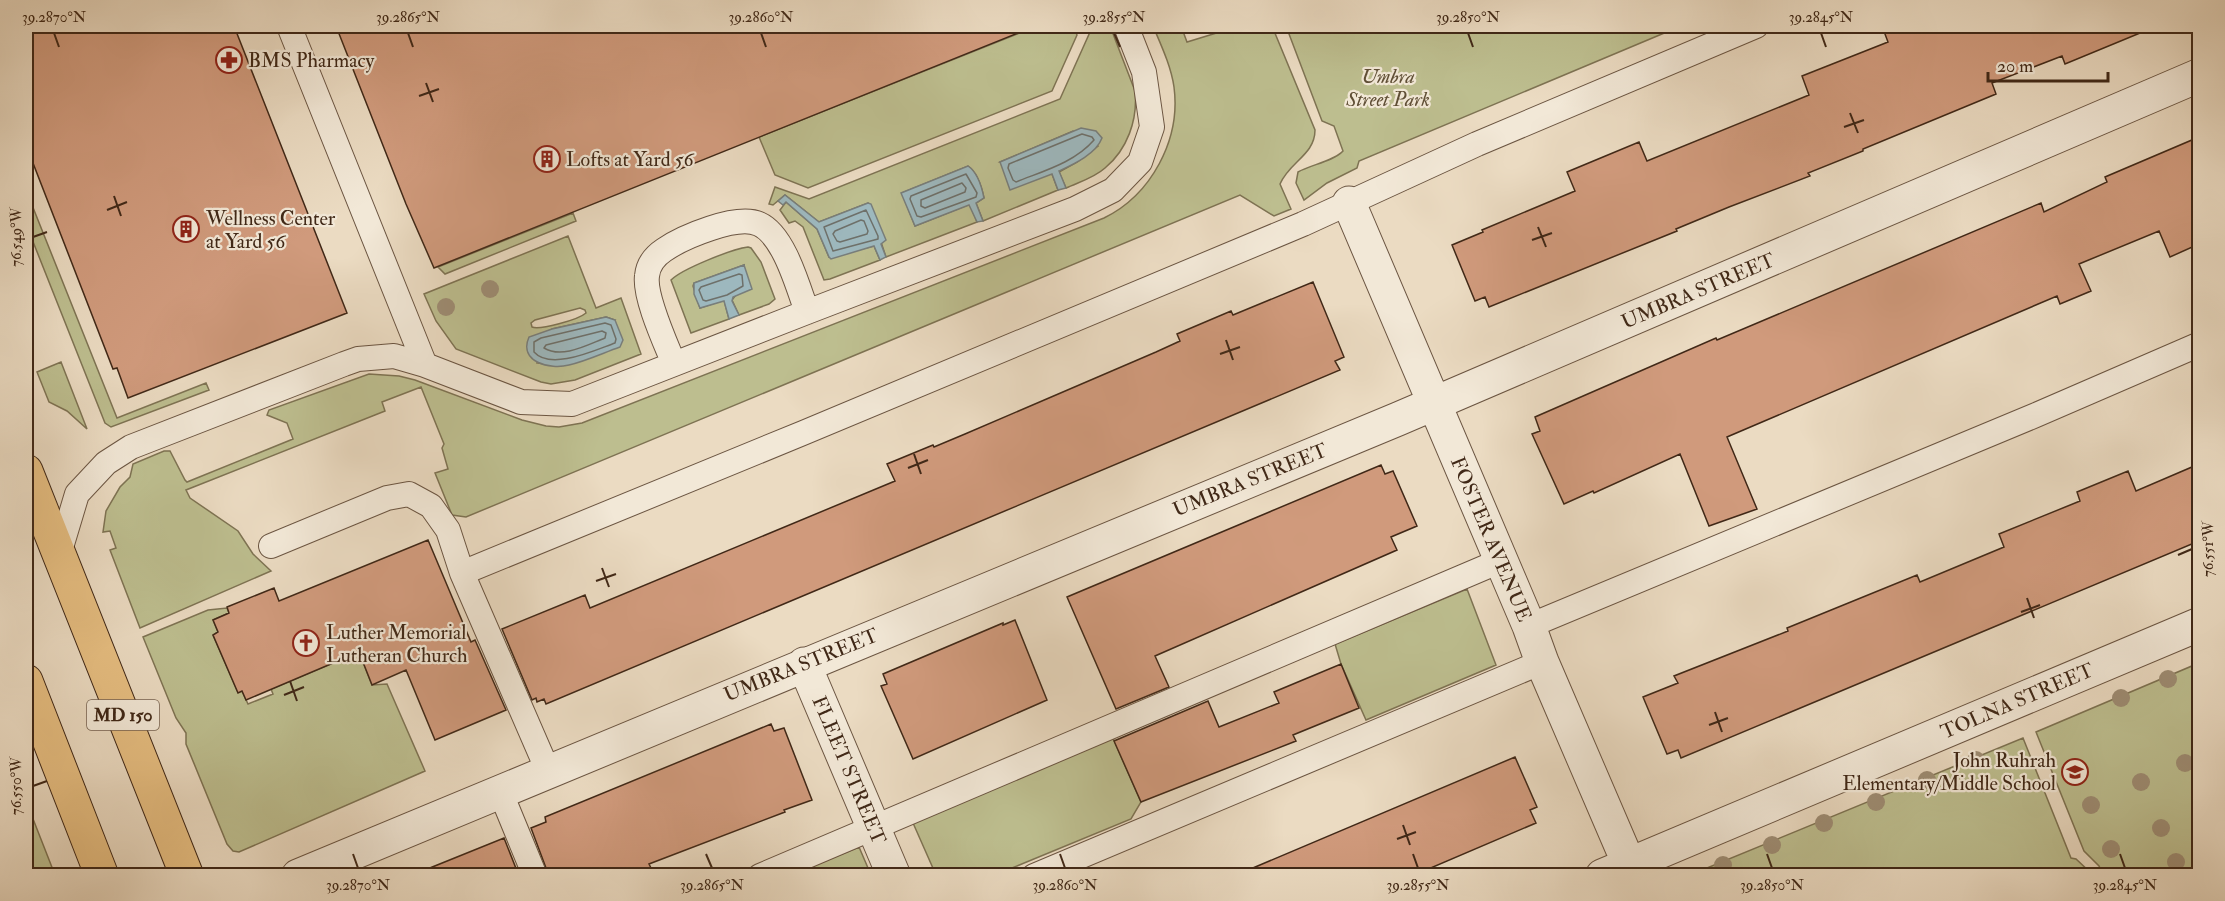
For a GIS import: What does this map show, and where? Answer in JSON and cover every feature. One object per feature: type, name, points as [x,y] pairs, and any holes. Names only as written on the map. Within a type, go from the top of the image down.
[{"type":"main road","name":"MD 150","points":[[26,471],[187,876]]},
{"type":"main road","points":[[26,681],[102,876]]},
{"type":"street","name":"UMBRA STREET","points":[[298,876],[1433,404],[2199,75]]},
{"type":"street","name":"FOSTER AVENUE","points":[[1349,203],[1529,626],[1622,872]]},
{"type":"street","name":"TOLNA STREET","points":[[1622,872],[2199,624]]},
{"type":"street","name":"FLEET STREET","points":[[804,664],[894,876]]},
{"type":"lane","points":[[289,26],[425,365]]},
{"type":"lane","points":[[59,554],[77,494],[106,463],[131,447],[358,359],[394,356],[425,365],[521,402],[572,404],[1075,209],[1113,189],[1140,162],[1152,127],[1144,72],[1126,26]]},
{"type":"lane","points":[[462,573],[1293,229],[1488,139],[1756,26]]},
{"type":"lane","points":[[674,364],[648,294],[649,268],[652,261],[664,250],[717,226],[738,222],[759,224],[774,237],[789,265],[807,312]]},
{"type":"lane","points":[[1529,626],[2037,415],[2199,344]]},
{"type":"lane","points":[[271,546],[387,498],[409,494],[431,506],[448,530],[462,573],[548,771]]},
{"type":"lane","points":[[760,876],[1500,561]]},
{"type":"lane","points":[[1034,876],[1542,662]]},
{"type":"lane","points":[[500,791],[535,876]]},
{"type":"green space","points":[[1037,26],[1073,26],[1077,35],[1052,91],[808,188],[775,175],[759,137]]},
{"type":"green space","points":[[1087,26],[1110,26],[1135,91],[1135,113],[1125,143],[1113,161],[1086,180],[1066,188],[1059,172],[1098,146],[1073,131],[1000,162],[1052,174],[1058,190],[983,221],[976,203],[984,198],[982,190],[976,176],[968,166],[902,193],[915,226],[970,204],[977,222],[886,257],[868,203],[819,222],[785,195],[773,205],[769,204],[775,187],[809,199],[1060,99],[1090,32]]},
{"type":"green space","points":[[1153,26],[1181,26],[1187,42],[1223,31],[1221,26],[1272,26],[1315,130],[1311,146],[1284,176],[1280,184],[1291,209],[1274,216],[1240,195],[466,517],[452,515],[435,473],[448,469],[442,448],[444,444],[421,387],[382,402],[385,411],[186,490],[190,498],[238,531],[253,554],[271,571],[140,628],[110,550],[116,548],[110,531],[103,532],[106,511],[120,487],[130,477],[133,464],[164,451],[170,451],[187,482],[293,439],[287,423],[267,415],[269,410],[369,374],[399,376],[415,380],[522,420],[546,426],[559,427],[582,423],[1104,218],[1121,208],[1149,180],[1159,164],[1173,127],[1175,107],[1173,79]]},
{"type":"green space","name":"Umbra Street Park","points":[[1286,26],[1681,26],[1359,161],[1357,168],[1327,183],[1304,200],[1296,183],[1298,172],[1334,158],[1343,151],[1334,126],[1322,121]]},
{"type":"green space","points":[[26,190],[117,418],[206,383],[209,390],[111,427],[105,423],[26,224]]},
{"type":"green space","points":[[786,202],[817,229],[829,257],[874,246],[880,260],[824,280],[803,227],[795,221],[789,223],[780,210]]},
{"type":"green space","points":[[573,213],[576,221],[445,274],[438,267]]},
{"type":"green space","points":[[568,236],[596,308],[621,298],[641,354],[575,380],[551,384],[541,382],[456,349],[436,321],[424,294]],"holes":[[[580,308],[586,313],[575,319],[550,326],[532,327],[531,323],[535,320]],[[606,317],[615,320],[561,366],[537,363],[552,329]]]},
{"type":"green space","points":[[748,247],[761,262],[775,299],[769,304],[739,315],[732,300],[736,295],[744,265],[694,283],[700,308],[724,300],[729,319],[691,333],[671,280],[685,270],[708,260]]},
{"type":"green space","points":[[61,362],[87,429],[67,411],[49,402],[37,372]]},
{"type":"green space","points":[[1467,589],[1496,665],[1366,720],[1341,664],[1335,644]]},
{"type":"green space","points":[[227,608],[229,613],[213,620],[218,632],[213,635],[238,692],[242,691],[248,704],[273,694],[271,689],[359,652],[372,685],[387,684],[425,771],[239,852],[233,851],[227,844],[186,744],[186,733],[176,718],[143,637],[208,610]]},
{"type":"green space","points":[[2199,663],[2199,875],[2103,875],[2099,866],[2084,851],[2036,732]]},
{"type":"green space","points":[[1113,738],[1141,802],[1131,819],[995,875],[936,875],[913,823]]},
{"type":"green space","points":[[2023,738],[2071,858],[2076,859],[2093,875],[1690,875]]},
{"type":"green space","points":[[26,801],[55,875],[26,875]]},
{"type":"green space","points":[[859,847],[871,875],[788,876]]},
{"type":"water","points":[[1081,128],[1096,131],[1102,138],[1090,154],[1059,171],[1066,188],[1058,190],[1052,174],[1010,190],[1000,162]]},
{"type":"water","points":[[968,166],[976,176],[982,190],[984,198],[976,203],[983,221],[977,222],[969,205],[915,226],[901,193]]},
{"type":"water","points":[[785,195],[819,222],[868,203],[871,204],[886,240],[881,244],[886,257],[880,260],[874,246],[831,259],[817,229],[786,202],[783,205],[778,201]]},
{"type":"water","points":[[744,265],[752,289],[733,297],[732,301],[739,315],[729,319],[724,301],[700,308],[694,294],[694,283]]},
{"type":"water","points":[[606,317],[615,320],[623,340],[620,347],[561,366],[545,365],[528,353],[529,337],[552,329]]},
{"type":"building","name":"Wellness Center at Yard 56","points":[[26,26],[234,26],[347,313],[128,398],[117,368],[113,369],[26,145]]},
{"type":"building","name":"Lofts at Yard 56","points":[[336,26],[1033,27],[434,268],[406,204]]},
{"type":"building","points":[[1882,26],[2157,26],[2065,64],[2062,56],[1992,83],[1996,94],[1808,173],[1810,176],[1729,207],[1676,229],[1677,231],[1489,307],[1485,297],[1475,301],[1452,245],[1575,191],[1567,172],[1639,142],[1647,161],[1809,95],[1802,76],[1888,42]]},
{"type":"building","points":[[2199,137],[2199,244],[2170,257],[2159,231],[2079,264],[2091,291],[2060,304],[2057,296],[1727,437],[1757,509],[1709,526],[1680,454],[1564,504],[1532,434],[1540,431],[1535,417],[1716,338],[1717,340],[2041,203],[2044,212],[2107,182],[2105,177]]},
{"type":"building","points":[[1313,282],[1344,357],[1335,361],[1340,370],[546,704],[544,699],[537,702],[536,698],[532,700],[502,629],[585,595],[590,608],[895,481],[887,464],[933,445],[934,447],[1156,352],[1180,341],[1177,334],[1231,311],[1233,315]]},
{"type":"building","points":[[2199,464],[2199,541],[1681,758],[1678,750],[1667,754],[1643,697],[1678,683],[1674,676],[1788,631],[1787,628],[1917,575],[1920,582],[2004,547],[1999,534],[2080,501],[2077,492],[2128,471],[2136,491]]},
{"type":"building","points":[[1381,465],[1385,474],[1393,471],[1417,526],[1391,537],[1397,550],[1155,656],[1169,687],[1116,709],[1067,597]]},
{"type":"building","points":[[428,540],[471,642],[475,640],[506,710],[435,740],[406,670],[372,685],[359,652],[246,700],[242,691],[238,693],[213,635],[218,632],[213,620],[229,613],[227,607],[274,588],[279,601]]},
{"type":"building","points":[[1015,620],[1047,700],[913,759],[881,686],[887,684],[883,674]]},
{"type":"building","points":[[1341,664],[1359,708],[1293,735],[1296,741],[1141,802],[1114,741],[1208,701],[1219,727],[1279,703],[1274,692]]},
{"type":"building","points":[[771,724],[774,731],[784,728],[812,800],[649,864],[651,868],[631,876],[549,876],[531,828],[546,822],[545,817]]},
{"type":"building","points":[[1515,757],[1537,807],[1530,810],[1536,823],[1412,876],[1234,876]]},
{"type":"building","points":[[504,838],[519,876],[416,876],[415,874]]},
{"type":"place","name":"BMS Pharmacy","points":[[229,60]]},
{"type":"place","name":"Lofts at Yard 56","points":[[547,159]]},
{"type":"place","name":"Wellness Center at Yard 56","points":[[186,229]]},
{"type":"place","name":"Luther Memorial Lutheran Church","points":[[306,643]]},
{"type":"place","name":"John Ruhrah Elementary/Middle School","points":[[2075,772]]}]
